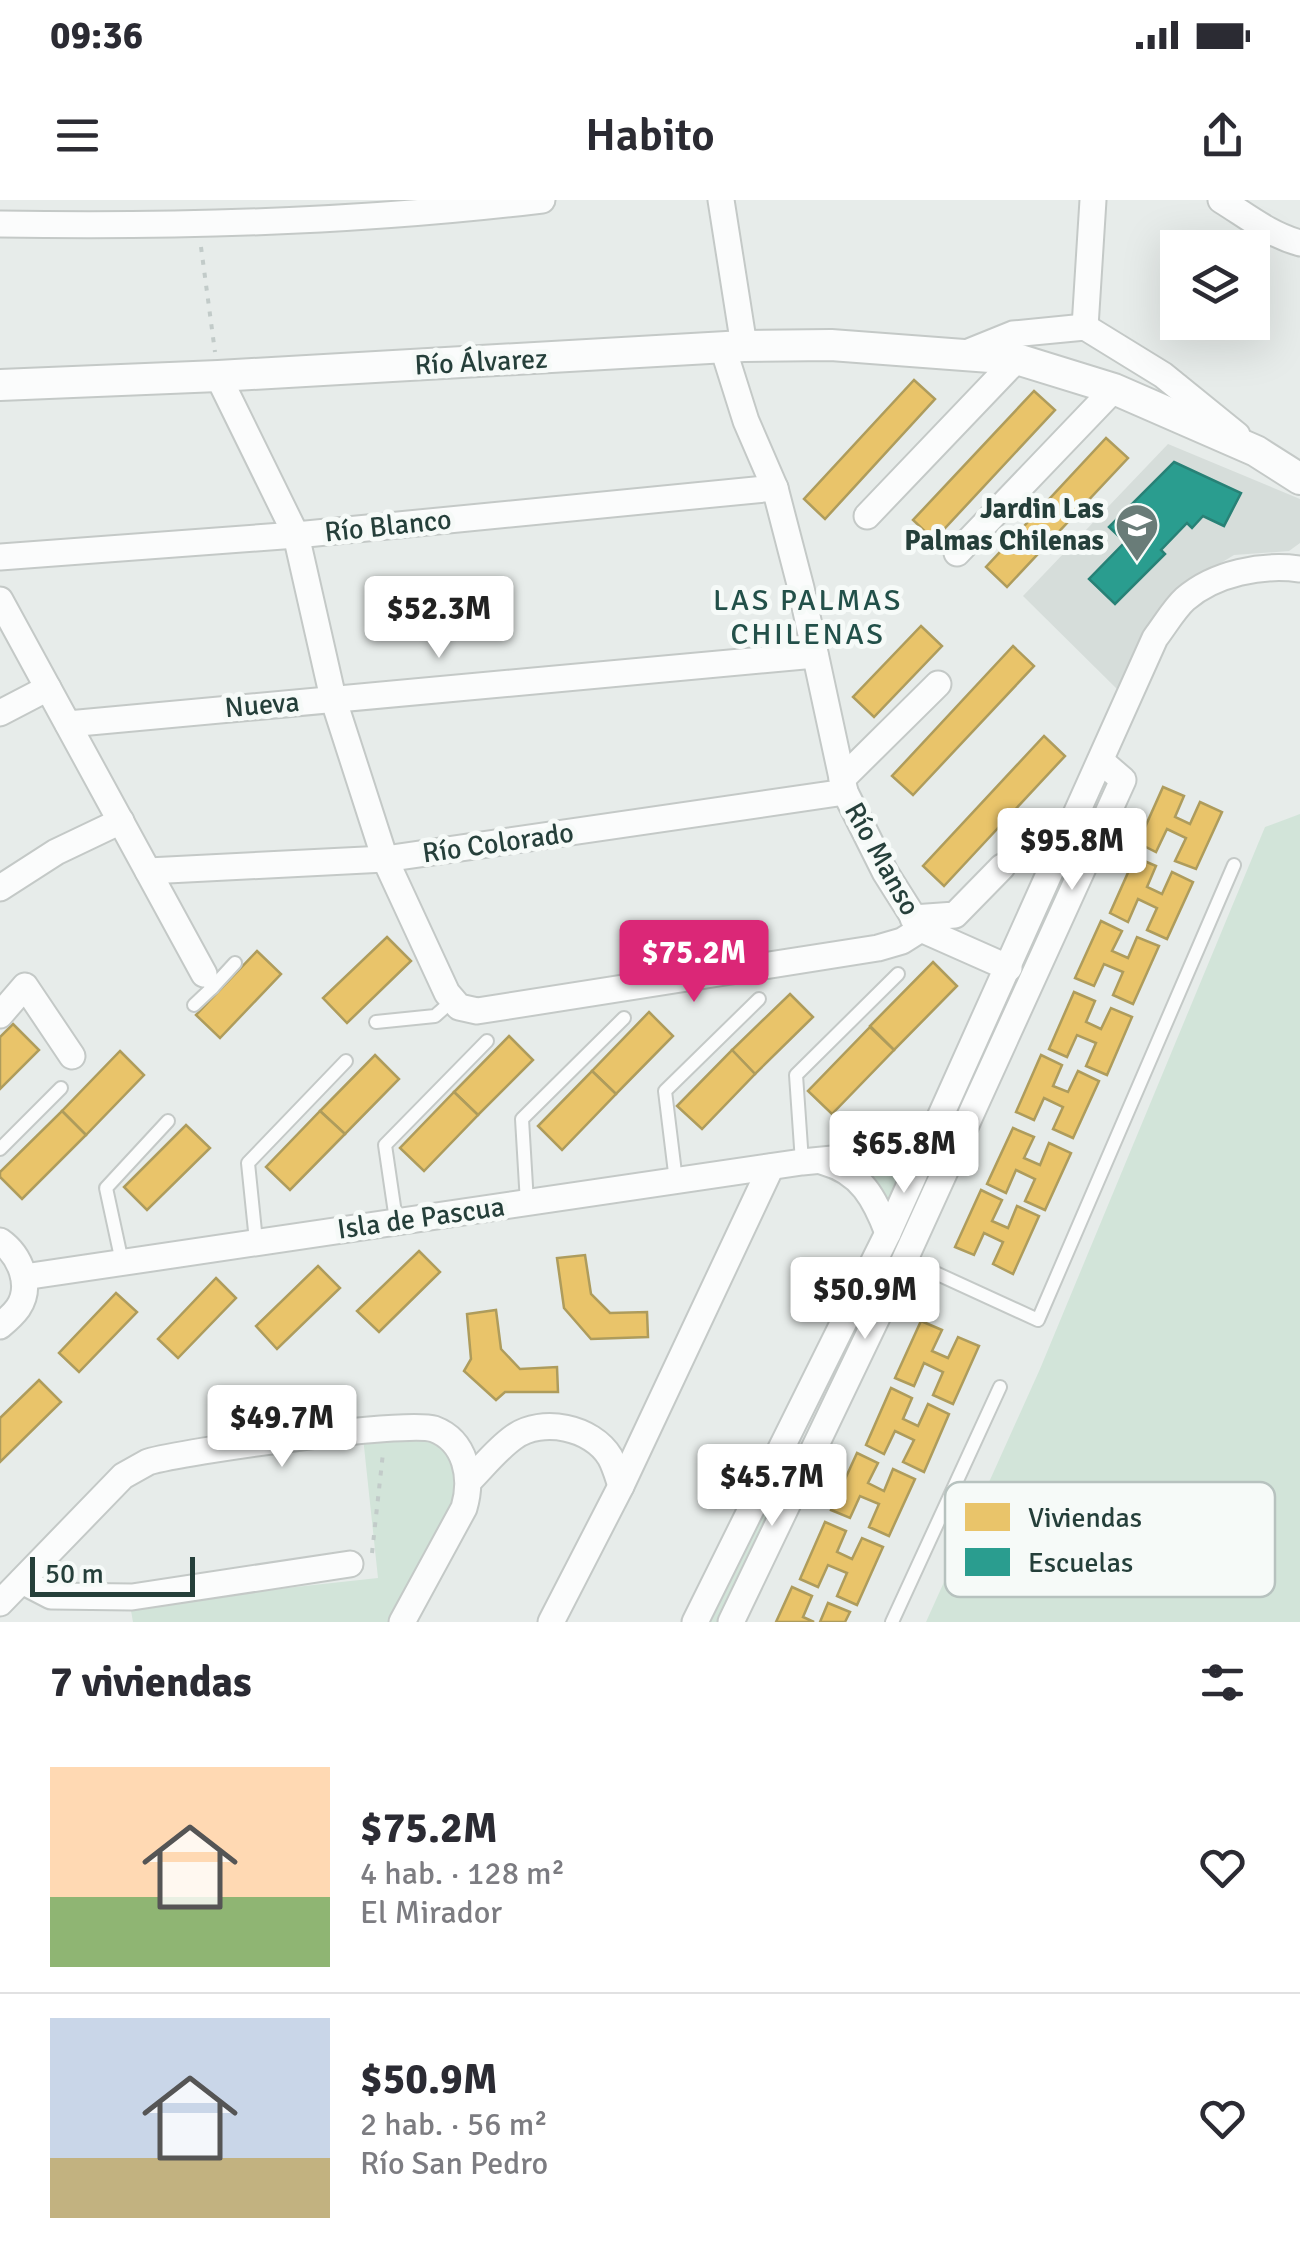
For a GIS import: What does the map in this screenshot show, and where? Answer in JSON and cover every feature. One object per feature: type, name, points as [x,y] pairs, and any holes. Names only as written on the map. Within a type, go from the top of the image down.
[{"type":"street","points":[[0,224],[127,226],[431,214],[542,200]]},
{"type":"street","name":"Río Manso","points":[[721,200],[733,347],[746,421],[775,488],[844,786],[885,872],[917,924],[1009,968]]},
{"type":"street","points":[[1085,327],[1093,200]]},
{"type":"street","points":[[1220,200],[1284,239],[1300,243]]},
{"type":"street","name":"Río Álvarez","points":[[962,355],[1013,334],[1085,327],[1162,376],[1256,451],[1300,479]]},
{"type":"street","name":"Río Álvarez","points":[[0,384],[831,345],[1017,359],[1114,389],[1256,451]]},
{"type":"street","points":[[867,516],[1017,359]]},
{"type":"street","points":[[218,376],[296,535],[333,698],[385,859],[455,1004],[477,1011],[878,948],[902,941],[917,924],[956,915],[1002,867]]},
{"type":"street","points":[[957,553],[1114,389]]},
{"type":"street","name":"Río Blanco","points":[[0,557],[296,535],[775,488]]},
{"type":"street","points":[[695,1622],[884,1240],[1156,638],[1184,600],[1236,573],[1300,568]]},
{"type":"street","points":[[0,600],[208,981]]},
{"type":"street","name":"Nueva","points":[[68,724],[815,655]]},
{"type":"street","points":[[844,786],[938,684]]},
{"type":"street","points":[[0,714],[48,688]]},
{"type":"street","points":[[731,1622],[905,1260],[1122,780],[1101,761]]},
{"type":"street","name":"Río Colorado","points":[[148,871],[385,859],[844,786]]},
{"type":"street","points":[[0,888],[56,852],[121,821]]},
{"type":"street","points":[[0,1015],[25,986],[72,1056]]},
{"type":"street","name":"Isla de Pascua","points":[[24,1277],[811,1161],[924,1150]]},
{"type":"street","points":[[811,1161],[852,1173],[878,1206],[884,1240],[905,1260]]},
{"type":"street","points":[[551,1622],[621,1486],[771,1167]]},
{"type":"street","points":[[0,1242],[14,1254],[24,1277],[18,1308],[0,1326]]},
{"type":"street","points":[[0,1603],[123,1476],[159,1459],[382,1428],[430,1428],[454,1443],[467,1467],[469,1481],[464,1508],[402,1622]]},
{"type":"street","points":[[469,1481],[515,1436],[538,1428],[564,1428],[589,1436],[610,1457],[621,1486]]},
{"type":"street","points":[[22,1581],[51,1596],[132,1597],[350,1564]]},
{"type":"lane","points":[[905,1260],[1038,1320],[1234,864]]},
{"type":"lane","points":[[194,1005],[208,981],[235,963]]},
{"type":"lane","points":[[811,1161],[796,1074],[898,974]]},
{"type":"lane","points":[[676,1181],[665,1091],[759,999]]},
{"type":"lane","points":[[376,1022],[435,1016],[455,1004]]},
{"type":"lane","points":[[527,1203],[522,1119],[624,1018]]},
{"type":"lane","points":[[396,1220],[384,1145],[487,1041]]},
{"type":"lane","points":[[256,1241],[248,1163],[346,1062]]},
{"type":"lane","points":[[0,1149],[61,1088]]},
{"type":"lane","points":[[122,1262],[106,1188],[168,1122]]},
{"type":"lane","points":[[956,1482],[1000,1386]]},
{"type":"lane","points":[[892,1622],[945,1506]]},
{"type":"path","points":[[198,223],[218,376]]},
{"type":"path","points":[[350,1564],[371,1555],[384,1444]]},
{"type":"shaded area","name":"Jardin Las Palmas Chilenas","points":[[1168,444],[1300,499],[1300,543],[1289,551],[1234,555],[1183,586],[1145,629],[1119,691],[1023,596]]},
{"type":"green space","points":[[1300,814],[1300,1622],[926,1622],[945,1580],[945,1597],[1275,1597],[1275,1482],[989,1482],[1040,1369],[1265,827]]},
{"type":"green space","points":[[906,1165],[888,1205],[860,1172]]},
{"type":"green space","points":[[419,1431],[454,1458],[460,1503],[389,1622],[133,1622],[130,1605],[378,1578],[363,1437]]},
{"type":"green space","points":[[790,1458],[797,1461],[718,1622],[710,1622]]},
{"type":"building: Viviendas","points":[[914,380],[935,399],[825,519],[804,499]]},
{"type":"building: Viviendas","points":[[1034,391],[1055,410],[934,540],[913,520]]},
{"type":"building: Viviendas","points":[[1106,438],[1128,458],[1007,587],[986,567]]},
{"type":"building: Viviendas","points":[[921,626],[942,646],[874,717],[853,697]]},
{"type":"building: Viviendas","points":[[1013,646],[1034,666],[913,795],[892,776]]},
{"type":"building: Viviendas","points":[[1044,736],[1065,756],[944,886],[923,866]]},
{"type":"building: Viviendas","points":[[1163,787],[1184,796],[1175,817],[1190,824],[1200,802],[1222,812],[1196,869],[1175,861],[1186,838],[1167,829],[1156,852],[1138,843]]},
{"type":"building: Viviendas","points":[[1135,857],[1156,866],[1147,887],[1162,894],[1172,872],[1193,882],[1167,939],[1147,930],[1157,908],[1138,899],[1128,922],[1110,913]]},
{"type":"building: Viviendas","points":[[1101,921],[1122,931],[1112,951],[1128,958],[1137,937],[1159,946],[1133,1004],[1113,995],[1123,972],[1104,964],[1094,986],[1075,978]]},
{"type":"building: Viviendas","points":[[387,937],[411,961],[347,1023],[323,998]]},
{"type":"building: Viviendas","points":[[257,951],[281,974],[220,1038],[196,1015]]},
{"type":"building: Viviendas","points":[[933,962],[957,986],[894,1050],[870,1026]]},
{"type":"building: Viviendas","points":[[1074,992],[1095,1001],[1086,1022],[1101,1029],[1111,1008],[1132,1017],[1107,1075],[1086,1066],[1096,1043],[1077,1035],[1067,1057],[1049,1049]]},
{"type":"building: Viviendas","points":[[790,994],[813,1017],[755,1074],[732,1050]]},
{"type":"building: Viviendas","points":[[649,1012],[673,1036],[616,1094],[592,1071]]},
{"type":"building: Viviendas","points":[[13,1024],[39,1050],[0,1089],[0,1037]]},
{"type":"building: Viviendas","points":[[870,1027],[894,1050],[832,1114],[808,1091]]},
{"type":"building: Viviendas","points":[[509,1036],[533,1060],[478,1115],[454,1092]]},
{"type":"building: Viviendas","points":[[732,1050],[755,1074],[702,1129],[677,1106]]},
{"type":"building: Viviendas","points":[[120,1051],[144,1075],[86,1135],[62,1111]]},
{"type":"building: Viviendas","points":[[375,1055],[399,1079],[345,1134],[320,1111]]},
{"type":"building: Viviendas","points":[[1041,1055],[1062,1065],[1053,1086],[1068,1092],[1078,1071],[1099,1081],[1073,1138],[1053,1129],[1063,1107],[1044,1098],[1034,1120],[1016,1112]]},
{"type":"building: Viviendas","points":[[592,1071],[616,1094],[562,1150],[538,1126]]},
{"type":"building: Viviendas","points":[[454,1092],[478,1115],[424,1171],[400,1148]]},
{"type":"building: Viviendas","points":[[62,1111],[86,1135],[22,1199],[0,1177],[0,1172]]},
{"type":"building: Viviendas","points":[[320,1111],[345,1134],[290,1190],[266,1167]]},
{"type":"building: Viviendas","points":[[186,1125],[210,1148],[147,1210],[124,1187]]},
{"type":"building: Viviendas","points":[[1013,1128],[1034,1137],[1024,1158],[1040,1165],[1049,1143],[1071,1153],[1045,1210],[1025,1201],[1035,1179],[1016,1170],[1006,1193],[987,1184]]},
{"type":"building: Viviendas","points":[[981,1190],[1002,1200],[992,1221],[1008,1228],[1017,1206],[1039,1216],[1013,1274],[993,1264],[1003,1242],[984,1233],[974,1255],[955,1247]]},
{"type":"building: Viviendas","points":[[419,1251],[440,1272],[379,1332],[357,1311]]},
{"type":"building: Viviendas","points":[[585,1255],[591,1294],[610,1313],[647,1312],[648,1337],[591,1339],[564,1308],[557,1258]]},
{"type":"building: Viviendas","points":[[318,1266],[340,1288],[277,1349],[256,1326]]},
{"type":"building: Viviendas","points":[[216,1278],[236,1298],[178,1358],[158,1339]]},
{"type":"building: Viviendas","points":[[116,1293],[137,1312],[79,1372],[59,1353]]},
{"type":"building: Viviendas","points":[[496,1310],[501,1349],[520,1369],[557,1367],[558,1392],[505,1392],[496,1400],[464,1371],[471,1359],[467,1314]]},
{"type":"building: Viviendas","points":[[921,1321],[942,1330],[932,1351],[948,1358],[958,1337],[979,1346],[953,1404],[933,1395],[943,1372],[924,1363],[914,1386],[895,1378]]},
{"type":"building: Viviendas","points":[[39,1380],[61,1402],[0,1462],[0,1418]]},
{"type":"building: Viviendas","points":[[891,1388],[912,1398],[903,1419],[918,1426],[928,1404],[949,1414],[924,1472],[903,1462],[914,1440],[895,1431],[884,1454],[866,1445]]},
{"type":"building: Viviendas","points":[[857,1453],[878,1463],[868,1483],[884,1491],[893,1469],[915,1479],[889,1536],[869,1527],[879,1504],[860,1496],[850,1518],[831,1510]]},
{"type":"building: Viviendas","points":[[825,1522],[846,1531],[837,1552],[852,1559],[862,1538],[883,1547],[857,1605],[837,1596],[847,1573],[828,1565],[818,1587],[800,1579]]},
{"type":"building: Viviendas","points":[[792,1587],[812,1596],[803,1617],[814,1622],[776,1622]]},
{"type":"building: Viviendas","points":[[828,1603],[850,1612],[845,1622],[820,1622]]},
{"type":"building: Escuelas","points":[[1174,462],[1241,493],[1224,526],[1203,516],[1192,528],[1187,523],[1161,550],[1165,554],[1115,604],[1089,579],[1125,542],[1109,527]]},
{"type":"place","name":"Jardin Las Palmas Chilenas","points":[[1137,563]]},
{"type":"district","name":"LAS PALMAS CHILENAS","points":[[808,617]]}]
